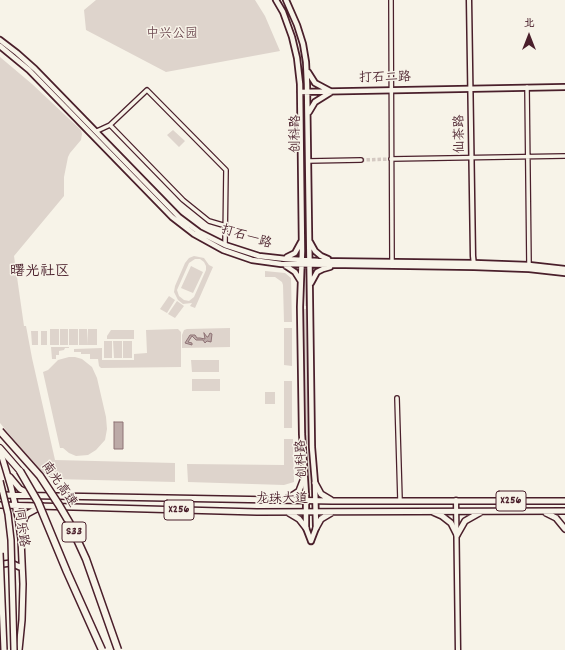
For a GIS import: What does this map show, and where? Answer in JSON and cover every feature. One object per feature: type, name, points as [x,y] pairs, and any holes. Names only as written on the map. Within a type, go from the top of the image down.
[{"type":"highway","name":"南光高速","points":[[0,431],[40,476],[67,518],[89,565],[118,650]]},
{"type":"highway","points":[[0,449],[20,471]]},
{"type":"highway","name":"南光高速","points":[[20,471],[38,502],[102,650]]},
{"type":"main road","name":"创科路","points":[[276,0],[287,23],[294,44],[298,66],[300,92],[302,238],[300,307],[302,434],[306,528]]},
{"type":"main road","name":"创科路","points":[[286,0],[301,39],[308,92],[312,447],[315,483],[316,528]]},
{"type":"main road","name":"打石一路","points":[[0,40],[17,52],[35,68],[180,217],[199,232],[225,245],[253,254],[302,262]]},
{"type":"main road","name":"打石一路","points":[[0,46],[29,70],[178,222],[203,240],[223,250],[252,260],[281,264],[334,261],[392,261],[474,265],[565,273]]},
{"type":"main road","points":[[306,69],[315,82],[332,92],[315,102],[308,115]]},
{"type":"main road","name":"打石二路","points":[[300,92],[565,87]]},
{"type":"main road","points":[[279,258],[287,257],[295,253],[299,248],[302,238]]},
{"type":"main road","points":[[309,239],[312,247],[317,253],[334,261]]},
{"type":"main road","name":"打石一路","points":[[309,262],[324,264],[376,265],[529,265],[565,269]]},
{"type":"main road","points":[[281,264],[293,270],[299,276],[301,282]]},
{"type":"main road","points":[[310,287],[317,272],[323,268],[330,267],[324,264]]},
{"type":"main road","points":[[300,307],[311,307]]},
{"type":"main road","points":[[303,447],[312,447]]},
{"type":"main road","points":[[0,449],[13,495],[21,539]]},
{"type":"main road","points":[[7,471],[16,485],[24,491],[42,495]]},
{"type":"main road","points":[[279,500],[290,498],[296,493],[304,478]]},
{"type":"main road","name":"同乐路","points":[[0,481],[8,514],[11,540],[14,650]]},
{"type":"main road","points":[[315,483],[321,494],[328,499],[336,501]]},
{"type":"main road","name":"X256","points":[[0,495],[13,495]]},
{"type":"main road","name":"龙珠大道","points":[[13,495],[306,501],[565,501]]},
{"type":"main road","name":"龙珠大道","points":[[0,504],[199,511],[565,511]]},
{"type":"main road","points":[[19,650],[22,620],[21,539],[23,523],[25,516],[43,505]]},
{"type":"main road","points":[[284,512],[296,517],[306,528],[312,541],[319,521],[336,511]]},
{"type":"main road","points":[[429,511],[437,513],[447,520],[454,528],[457,536]]},
{"type":"main road","points":[[457,536],[465,521],[483,511]]},
{"type":"main road","points":[[541,511],[556,518],[565,529]]},
{"type":"main road","name":"同乐路","points":[[0,553],[4,650]]},
{"type":"main road","points":[[0,566],[11,563],[22,568]]},
{"type":"street","points":[[376,265],[392,261],[391,0]]},
{"type":"street","name":"仙茶路","points":[[469,0],[474,265]]},
{"type":"street","points":[[527,87],[529,265]]},
{"type":"street","points":[[97,131],[110,125],[147,90],[226,170],[225,245]]},
{"type":"street","points":[[110,125],[183,200],[209,221],[226,226]]},
{"type":"street","points":[[391,159],[565,156]]},
{"type":"street","points":[[308,161],[361,160]]},
{"type":"street","points":[[397,398],[400,500]]},
{"type":"street","points":[[456,500],[458,650]]},
{"type":"green space","name":"中兴公园","points":[[96,0],[255,0],[265,16],[280,51],[166,72],[86,30],[84,10]]},
{"type":"green space","points":[[0,57],[32,84],[81,130],[82,134],[81,140],[68,157],[64,177],[64,196],[14,256],[24,326],[26,326],[55,460],[175,463],[175,482],[55,479],[39,470],[0,423]]},
{"type":"green space","points":[[173,130],[185,141],[179,147],[167,135]]},
{"type":"green space","points":[[194,256],[204,258],[209,265],[213,267],[195,308],[190,306],[192,303],[183,304],[178,300],[174,292],[185,263],[189,258]],"holes":[[[195,259],[200,259],[204,262],[206,270],[194,297],[189,301],[184,300],[179,296],[177,290],[189,263]]]},
{"type":"green space","points":[[191,266],[203,272],[193,293],[181,288]]},
{"type":"green space","points":[[265,271],[285,273],[291,278],[292,322],[284,322],[282,282],[275,277],[265,277]]},
{"type":"green space","points":[[306,271],[307,306],[305,306],[304,272]]},
{"type":"green space","points":[[169,296],[175,300],[167,313],[160,309]]},
{"type":"green space","points":[[177,301],[184,306],[175,318],[168,314]]},
{"type":"green space","points":[[303,309],[306,309],[309,445],[307,445],[305,429]]},
{"type":"green space","points":[[230,328],[230,347],[182,348],[182,335],[184,330]]},
{"type":"green space","points":[[284,328],[292,328],[292,366],[284,365]]},
{"type":"green space","points":[[50,329],[59,329],[59,345],[50,345]]},
{"type":"green space","points":[[60,329],[68,329],[68,345],[60,345]]},
{"type":"green space","points":[[69,329],[78,329],[78,345],[69,345]]},
{"type":"green space","points":[[79,329],[87,329],[88,345],[79,345]]},
{"type":"green space","points":[[88,329],[97,329],[97,345],[88,345]]},
{"type":"green space","points":[[178,329],[181,332],[181,367],[101,368],[99,366],[98,359],[90,359],[90,354],[74,352],[74,349],[102,348],[102,360],[134,360],[134,354],[147,353],[146,330]]},
{"type":"green space","points":[[111,330],[134,330],[134,339],[107,339],[107,336]]},
{"type":"green space","points":[[31,331],[38,331],[38,345],[32,345]]},
{"type":"green space","points":[[41,331],[47,331],[47,345],[41,345]]},
{"type":"green space","points":[[104,341],[112,341],[112,358],[104,358]]},
{"type":"green space","points":[[113,341],[122,341],[122,358],[114,358]]},
{"type":"green space","points":[[123,341],[132,341],[132,358],[123,358]]},
{"type":"green space","points":[[51,347],[69,348],[59,351],[59,355],[56,355],[56,359],[52,359]]},
{"type":"green space","points":[[69,357],[82,359],[92,367],[97,378],[106,417],[107,429],[105,440],[96,450],[88,455],[76,456],[63,448],[60,448],[43,372],[48,370],[58,360]]},
{"type":"green space","points":[[191,360],[219,360],[219,372],[192,372]]},
{"type":"green space","points":[[192,379],[220,379],[220,391],[192,391]]},
{"type":"green space","points":[[284,381],[292,381],[292,428],[284,428]]},
{"type":"green space","points":[[265,392],[275,392],[275,404],[265,404]]},
{"type":"green space","points":[[284,439],[293,439],[294,482],[284,485],[188,482],[187,464],[284,465]]},
{"type":"green space","points":[[308,449],[310,449],[311,490],[309,490]]},
{"type":"shaded area","points":[[204,333],[207,337],[210,333],[212,334],[211,342],[207,341],[205,343],[203,340],[196,340],[192,336],[188,342],[192,343],[192,345],[185,343],[190,335],[195,335],[197,338],[205,339]]},
{"type":"shaded area","points":[[114,422],[123,422],[123,449],[114,449]]},
{"type":"tunnel","points":[[361,160],[391,159]]},
{"type":"district","name":"曙光社区","points":[[40,273]]}]
